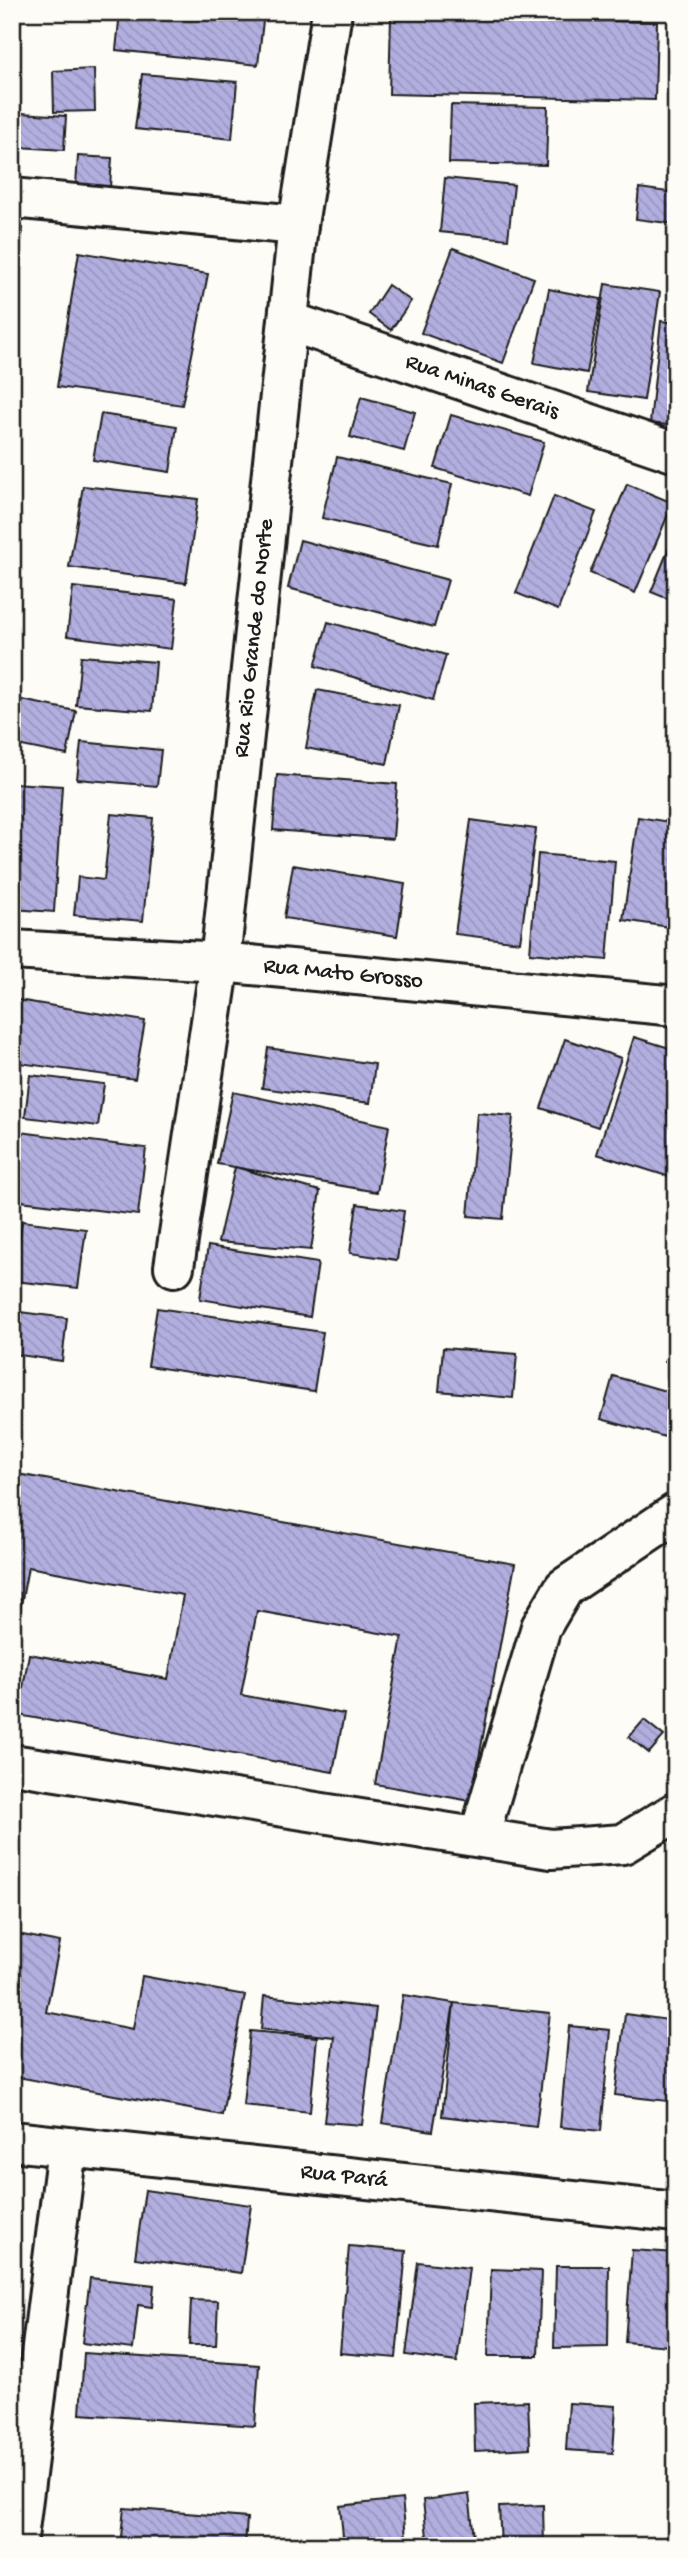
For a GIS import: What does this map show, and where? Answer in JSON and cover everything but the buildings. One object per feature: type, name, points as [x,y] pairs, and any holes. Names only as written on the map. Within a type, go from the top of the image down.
[{"type":"street","name":"Rua Rio Grande do Norte","points":[[174,1267],[220,962],[298,225],[332,12]]},
{"type":"street","points":[[12,198],[298,225]]},
{"type":"street","name":"Rua Minas Gerais","points":[[288,321],[676,453]]},
{"type":"street","name":"Rua Mato Grosso","points":[[12,950],[220,962],[676,1006]]},
{"type":"street","points":[[479,1838],[541,1628],[564,1588],[676,1513]]},
{"type":"street","points":[[12,1764],[551,1849],[623,1844],[676,1812]]},
{"type":"street","name":"Rua Pará","points":[[12,2141],[676,2211]]},
{"type":"street","points":[[17,2546],[67,2148]]}]
